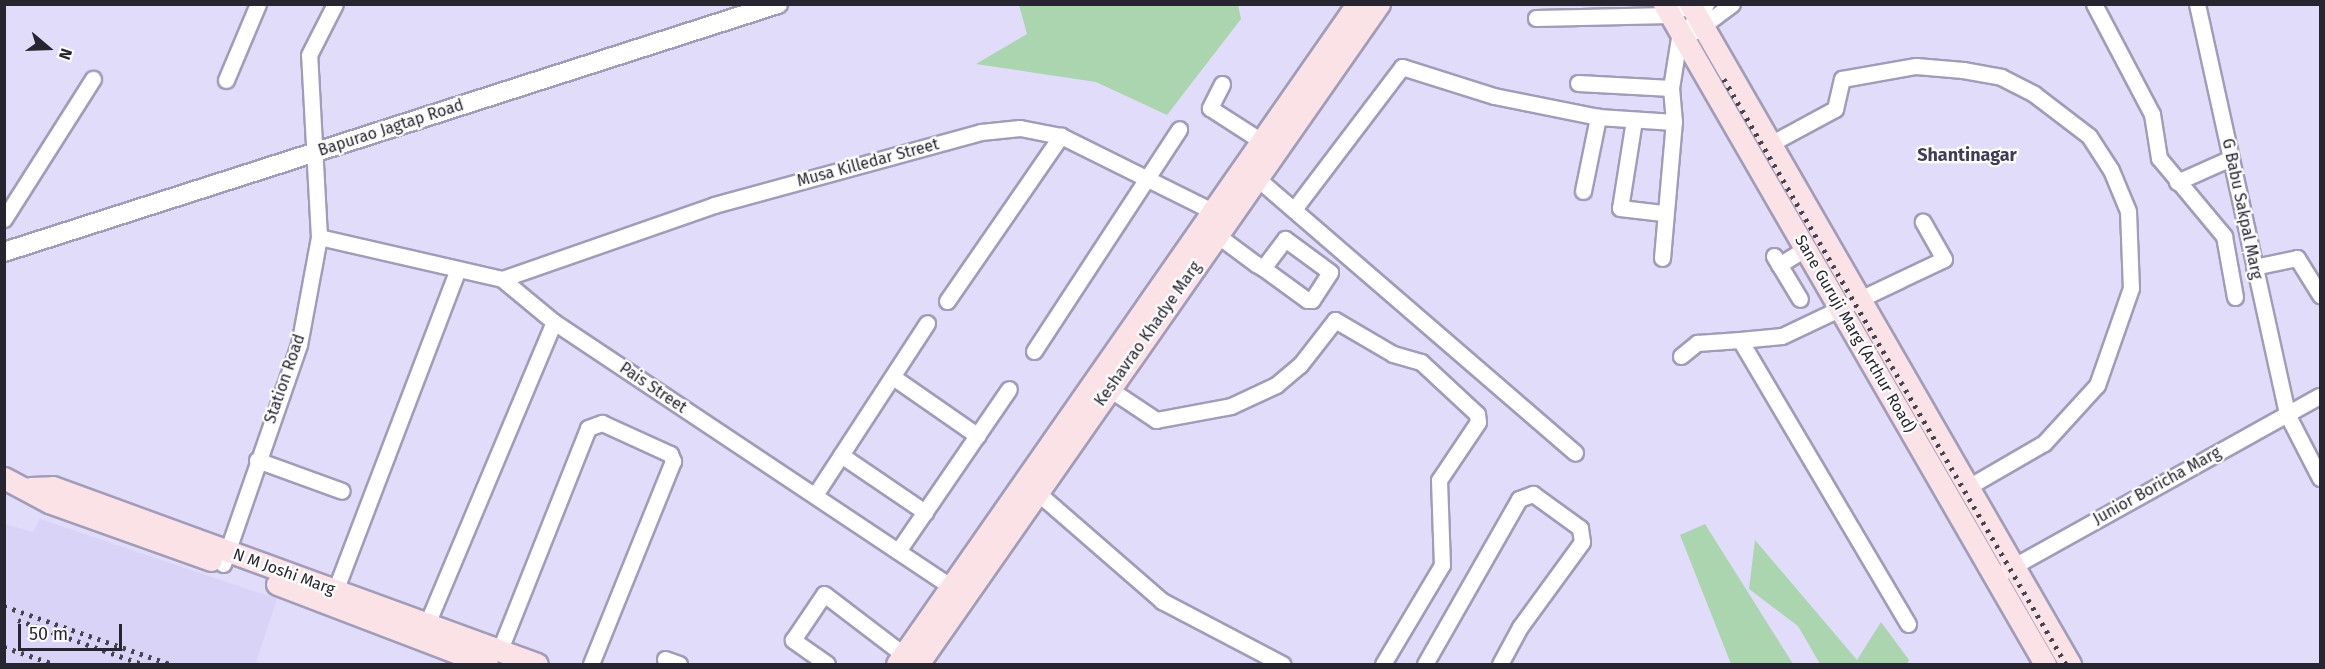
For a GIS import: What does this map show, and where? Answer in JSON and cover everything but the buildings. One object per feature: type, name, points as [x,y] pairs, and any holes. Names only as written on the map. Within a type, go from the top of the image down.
[{"type":"main road","name":"Keshavrao Khadye Marg","points":[[906,661],[959,592],[1220,222],[1357,4]]},
{"type":"main road","name":"Keshavrao Khadye Marg","points":[[1269,146],[1379,4]]},
{"type":"main road","name":"Sane Guruji Marg (Arthur Road)","points":[[1697,12],[1770,144],[2030,594],[2065,662]]},
{"type":"main road","name":"Sane Guruji Marg (Arthur Road)","points":[[1674,23],[2045,664]]},
{"type":"main road","name":"N M Joshi Marg","points":[[4,478],[30,488],[53,487],[225,557],[423,633],[493,658],[530,663]]},
{"type":"main road","name":"N M Joshi Marg","points":[[225,557],[335,591],[423,633]]},
{"type":"main road","points":[[2011,605],[2030,594]]},
{"type":"street","points":[[226,80],[258,4]]},
{"type":"street","name":"Station Road","points":[[225,557],[299,345],[319,237],[309,55],[334,4]]},
{"type":"street","name":"Bapurao Jagtap Road","points":[[4,252],[778,4]]},
{"type":"street","points":[[1536,18],[1623,11],[1674,23],[1697,12],[1732,4]]},
{"type":"street","points":[[2094,4],[2152,114],[2159,158],[2224,236],[2235,297]]},
{"type":"street","name":"G Babu Sakpal Marg","points":[[2197,4],[2287,414],[2320,478]]},
{"type":"street","points":[[1674,23],[1697,12]]},
{"type":"street","points":[[1662,258],[1664,213],[1674,122],[1671,88],[1674,23]]},
{"type":"street","points":[[1770,144],[1835,109],[1842,79],[1916,66],[1963,69],[2001,77],[2034,94],[2089,136],[2111,171],[2128,211],[2131,288],[2097,385],[2044,443],[1968,487]]},
{"type":"street","points":[[1295,208],[1402,67],[1494,96],[1598,117],[1674,122]]},
{"type":"street","points":[[4,219],[93,79]]},
{"type":"street","points":[[1578,83],[1671,88]]},
{"type":"street","points":[[1222,84],[1210,108],[1269,146]]},
{"type":"street","points":[[1583,191],[1598,117]]},
{"type":"street","points":[[1634,120],[1620,208],[1664,213]]},
{"type":"street","name":"Musa Killedar Street","points":[[502,279],[714,205],[981,132],[1020,128],[1061,136],[1149,177],[1220,222],[1263,268]]},
{"type":"street","points":[[1034,351],[1179,129]]},
{"type":"street","points":[[946,301],[1061,136]]},
{"type":"street","points":[[2177,182],[2231,158]]},
{"type":"street","points":[[1251,173],[1295,208],[1575,453]]},
{"type":"street","points":[[1682,357],[1697,343],[1782,336],[1861,302],[1944,259],[1923,222]]},
{"type":"street","points":[[2224,236],[2246,229]]},
{"type":"street","name":"Pais Street","points":[[319,237],[457,271],[502,279],[554,322],[959,592]]},
{"type":"street","points":[[1800,299],[1777,261],[1805,249]]},
{"type":"street","points":[[2254,267],[2298,258],[2320,295]]},
{"type":"street","points":[[335,591],[457,271]]},
{"type":"street","points":[[1103,385],[1156,420],[1231,406],[1276,385],[1300,365],[1335,320],[1393,354],[1421,362],[1477,414],[1478,422],[1439,480],[1442,564],[1383,664]]},
{"type":"street","points":[[423,633],[554,322]]},
{"type":"street","points":[[815,495],[927,323]]},
{"type":"street","points":[[1740,340],[1908,624]]},
{"type":"street","points":[[893,377],[978,435]]},
{"type":"street","points":[[898,551],[1009,389]]},
{"type":"street","name":"Junior Boricha Marg","points":[[1995,577],[2320,396]]},
{"type":"street","points":[[493,658],[588,428],[602,423],[670,454],[673,461],[591,664]]},
{"type":"street","points":[[841,455],[925,512]]},
{"type":"street","points":[[257,460],[342,491]]},
{"type":"street","points":[[1032,488],[1162,601],[1282,664]]},
{"type":"street","points":[[1425,664],[1519,499],[1533,494],[1580,528],[1582,542],[1520,627],[1500,664]]},
{"type":"street","points":[[827,664],[793,640],[824,594],[906,661]]},
{"type":"shaded area","points":[[40,519],[277,599],[256,662],[260,664],[5,664],[5,524],[33,532]]},
{"type":"green space","points":[[1019,5],[1238,5],[1241,19],[1167,115],[1096,82],[976,64],[1027,34]]},
{"type":"green space","points":[[1705,524],[1793,664],[1731,664],[1680,535]]},
{"type":"green space","points":[[1755,540],[1857,660],[1881,622],[1909,660],[1907,664],[1820,664],[1798,626],[1749,589]]},
{"type":"railway","points":[[1724,79],[2066,664]]},
{"type":"railway","points":[[4,606],[170,664]]},
{"type":"railway","points":[[18,620],[142,664]]},
{"type":"railway","points":[[4,647],[54,664]]},
{"type":"district","name":"Shantinagar","points":[[1967,155]]}]
